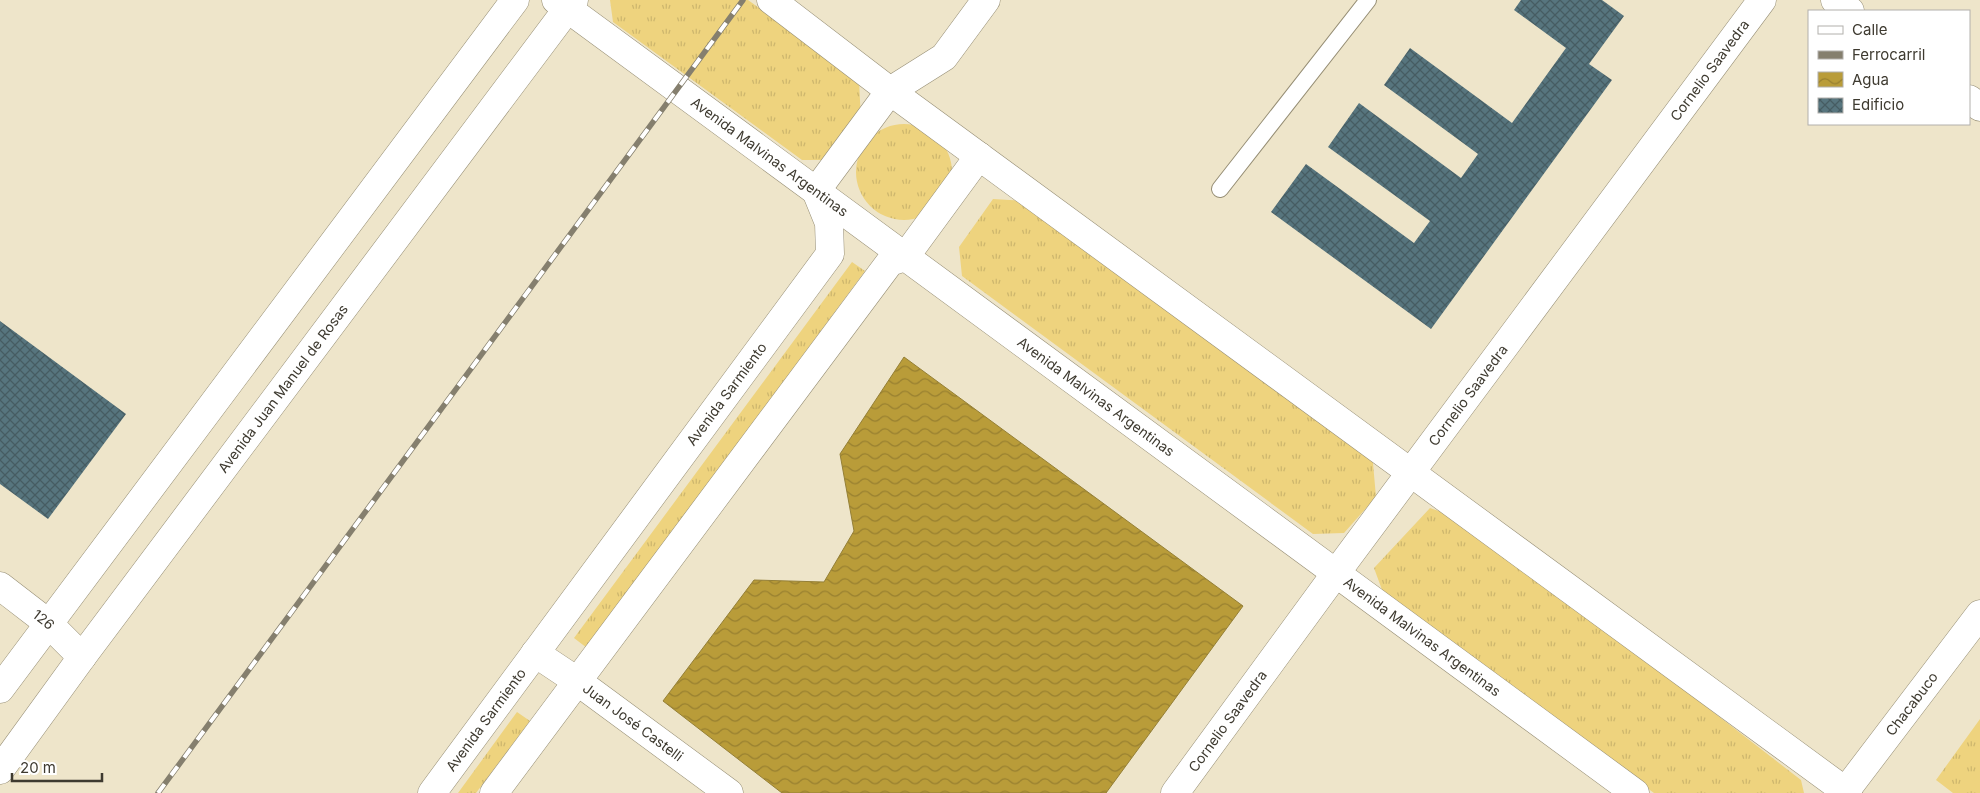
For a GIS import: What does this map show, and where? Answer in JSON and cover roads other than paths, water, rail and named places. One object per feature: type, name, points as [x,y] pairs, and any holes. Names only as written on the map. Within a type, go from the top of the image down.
[{"type":"main road","points":[[0,689],[515,0]]},
{"type":"main road","points":[[771,0],[890,91],[1846,792]]},
{"type":"main road","points":[[816,191],[890,91],[944,57],[986,0]]},
{"type":"main road","name":"Cornelio Saavedra","points":[[1175,793],[1762,0]]},
{"type":"main road","points":[[1835,0],[1849,10]]},
{"type":"main road","name":"Avenida Malvinas Argentinas","points":[[566,3],[905,257],[1635,793]]},
{"type":"main road","name":"Avenida Juan Manuel de Rosas","points":[[0,770],[566,3]]},
{"type":"main road","points":[[494,793],[890,262],[905,257],[979,156]]},
{"type":"main road","name":"Avenida Sarmiento","points":[[432,793],[830,254],[829,223],[816,191]]},
{"type":"main road","name":"126","points":[[0,586],[48,623],[82,657]]},
{"type":"main road","name":"Chacabuco","points":[[1846,792],[1980,614]]},
{"type":"main road","name":"Juan José Castelli","points":[[535,653],[577,681],[729,793]]},
{"type":"lane","points":[[1220,189],[1368,0]]},
{"type":"water","points":[[904,357],[1243,606],[1106,793],[782,793],[663,701],[754,580],[824,582],[854,531],[840,454]]},
{"type":"railway","points":[[158,793],[743,0]]}]
